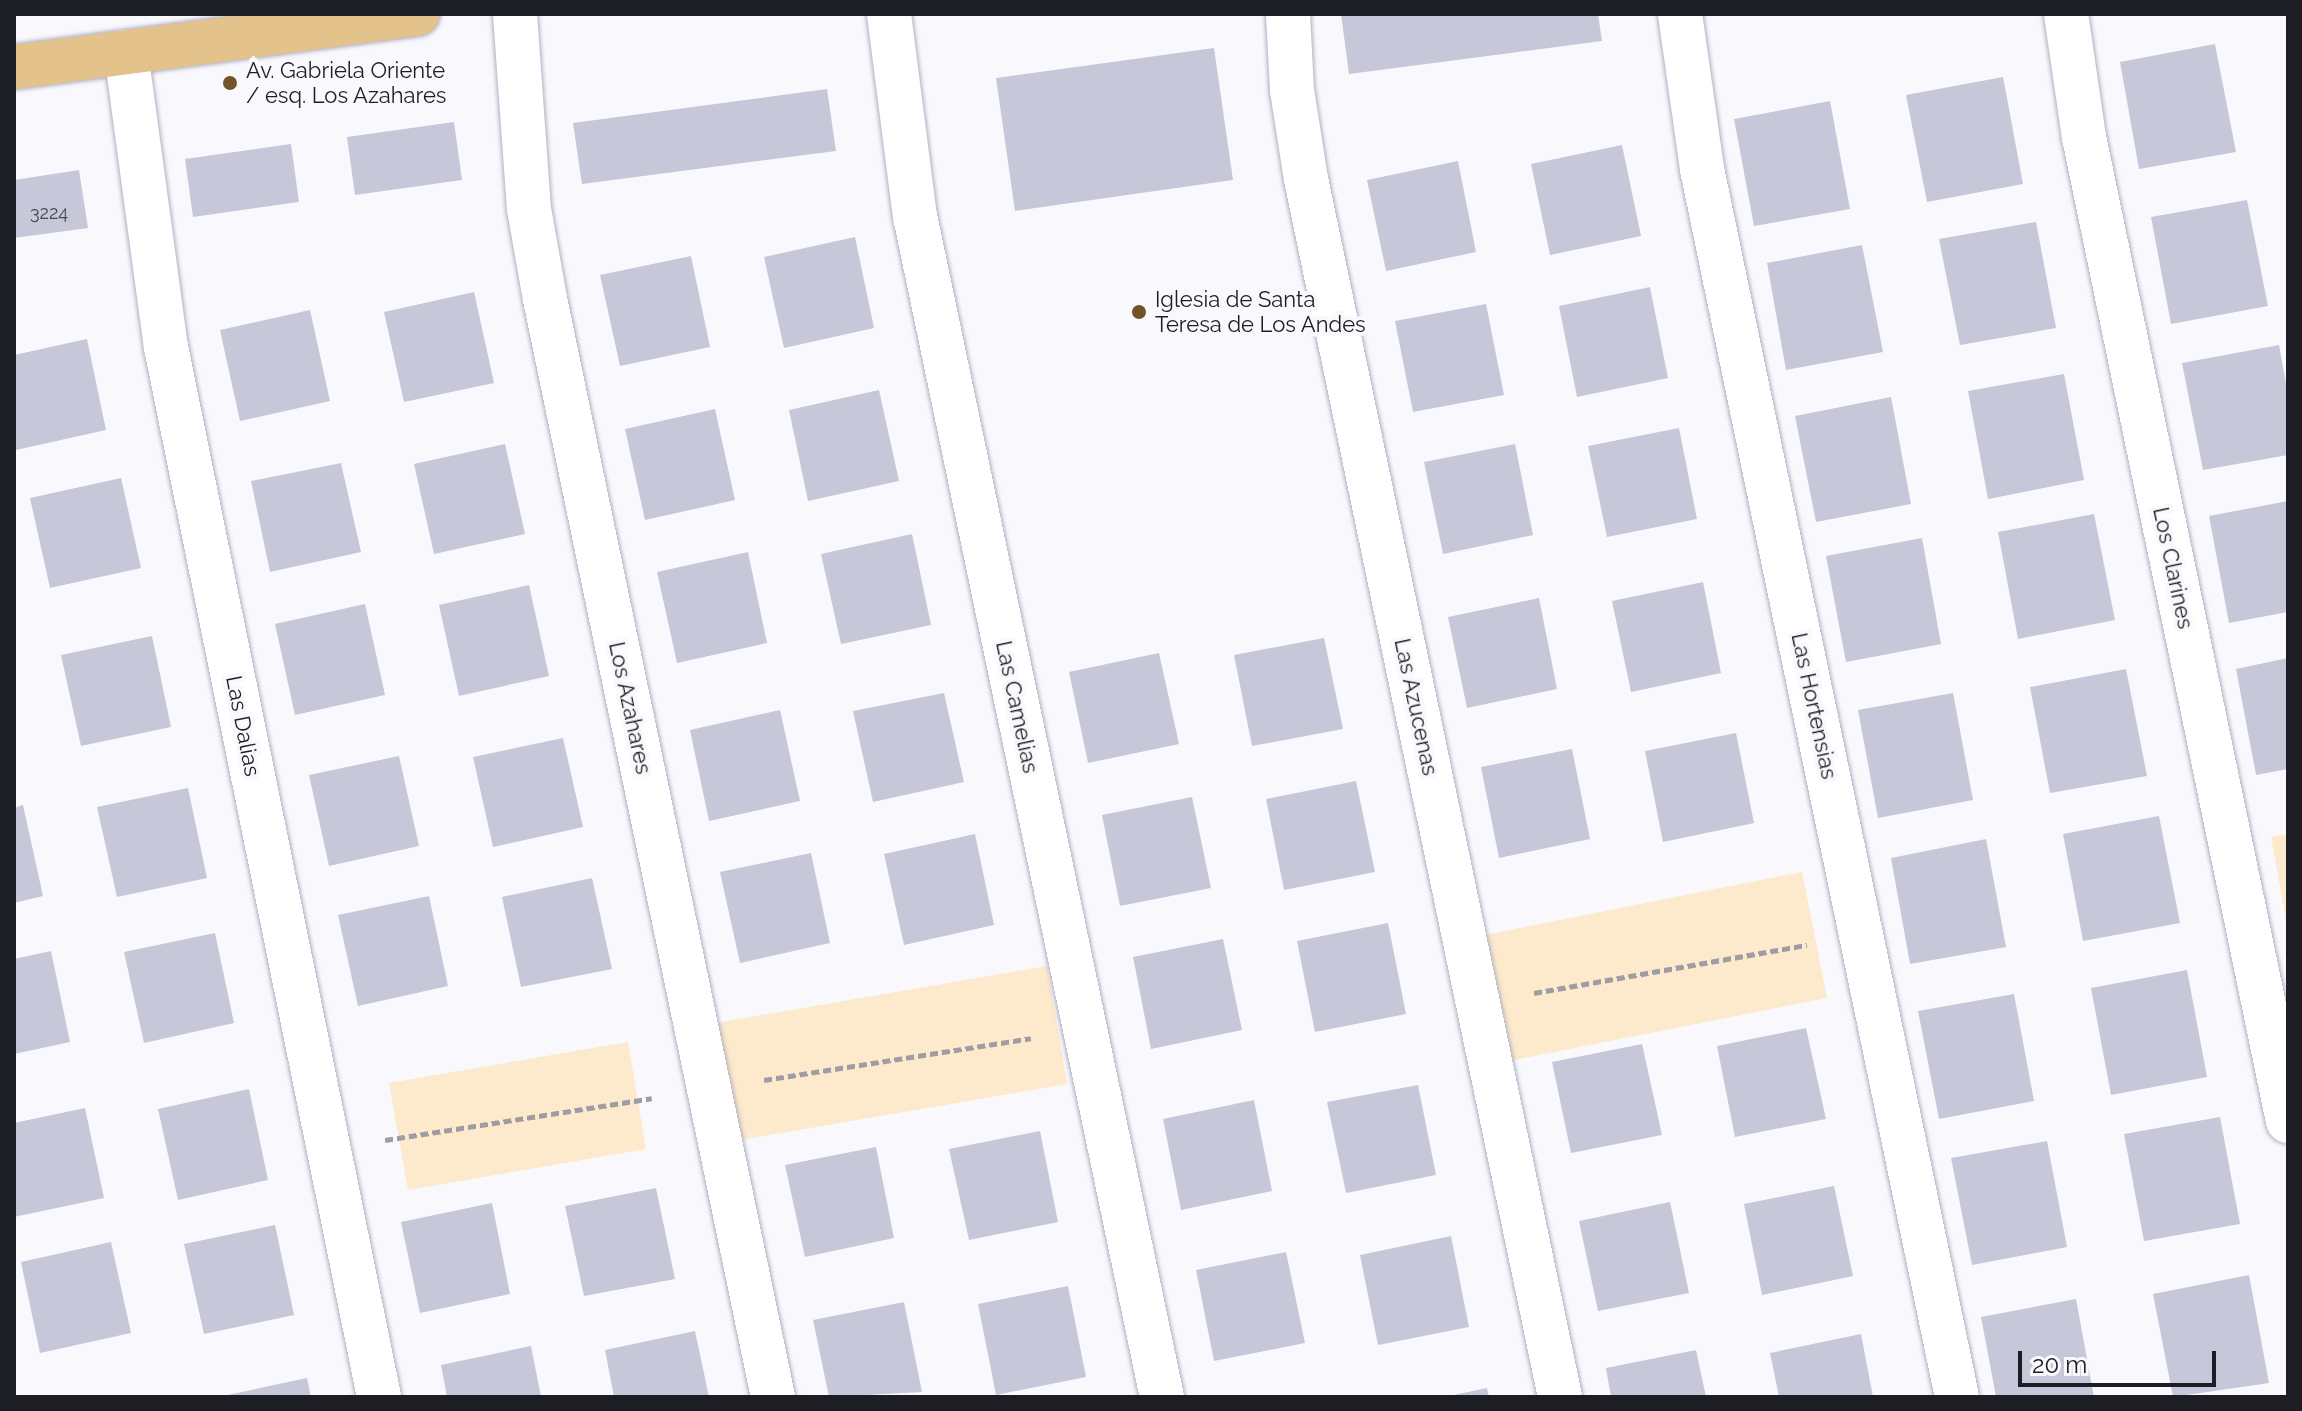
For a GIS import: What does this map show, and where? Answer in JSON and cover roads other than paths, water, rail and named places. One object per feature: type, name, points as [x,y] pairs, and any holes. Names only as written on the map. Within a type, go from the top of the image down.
[{"type":"main road","points":[[14,67],[418,14]]},
{"type":"street","name":"Los Azahares","points":[[515,14],[529,209],[545,299],[773,1397]]},
{"type":"street","name":"Las Camelias","points":[[889,14],[915,216],[1162,1397]]},
{"type":"street","name":"Las Azucenas","points":[[1288,14],[1292,90],[1306,179],[1560,1397]]},
{"type":"street","name":"Las Hortensias","points":[[1680,14],[1702,169],[1957,1397]]},
{"type":"street","name":"Los Clarines","points":[[2066,14],[2084,137],[2288,1121]]},
{"type":"street","name":"Las Dalias","points":[[126,52],[166,347],[379,1397]]},
{"type":"place","name":"Av. Gabriela Oriente / esq. Los Azahares","points":[[230,83]]},
{"type":"place","name":"Iglesia de Santa Teresa de Los Andes","points":[[1139,312]]}]
